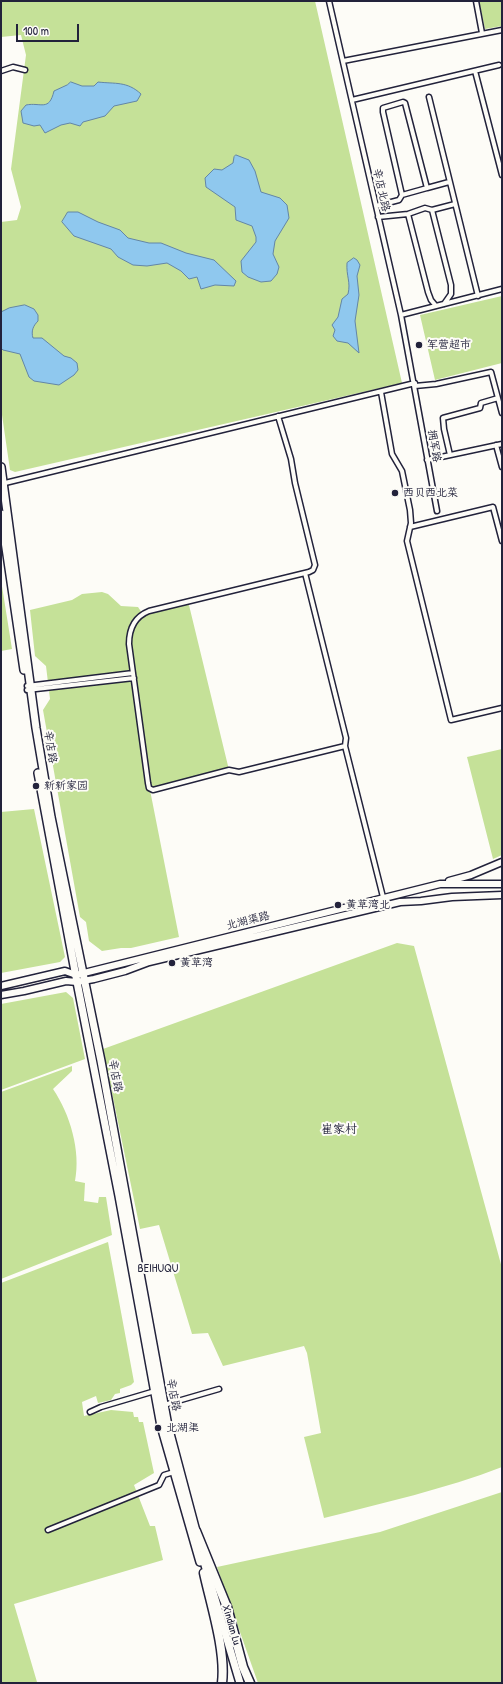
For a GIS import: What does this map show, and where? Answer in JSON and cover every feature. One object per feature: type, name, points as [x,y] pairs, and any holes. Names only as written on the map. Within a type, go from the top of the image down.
[{"type":"highway","points":[[196,1532],[227,1607],[243,1666],[250,1683]]},
{"type":"highway","points":[[203,1576],[220,1652],[223,1674],[222,1683]]},
{"type":"main road","name":"辛店路","points":[[1,466],[29,688]]},
{"type":"main road","name":"辛店路","points":[[1,514],[48,802],[148,1336],[178,1470],[240,1683]]},
{"type":"main road","points":[[440,884],[471,875],[502,862]]},
{"type":"main road","name":"北湖渠路","points":[[1,994],[80,978],[440,884],[502,884]]},
{"type":"main road","name":"北湖渠路","points":[[1,986],[65,971],[80,978],[126,971],[149,962],[400,902],[452,897],[502,895]]},
{"type":"main road","name":"辛店路","points":[[148,1336],[161,1426],[203,1576]]},
{"type":"main road","name":"Xindian Lu","points":[[203,1576],[236,1683]]},
{"type":"street","name":"辛店北路","points":[[329,1],[401,316],[415,385]]},
{"type":"street","points":[[476,1],[482,33]]},
{"type":"street","points":[[342,61],[502,30]]},
{"type":"street","points":[[352,100],[499,65]]},
{"type":"street","points":[[1,71],[12,67],[25,70]]},
{"type":"street","points":[[474,71],[502,175]]},
{"type":"street","points":[[429,97],[478,296]]},
{"type":"street","points":[[402,195],[383,108],[403,102],[405,103],[427,188]]},
{"type":"street","points":[[376,206],[399,200],[402,195],[449,182]]},
{"type":"street","points":[[378,217],[408,214],[425,208],[432,210],[455,204]]},
{"type":"street","points":[[432,210],[451,285],[451,294],[444,304]]},
{"type":"street","points":[[408,214],[428,292],[431,300],[436,306]]},
{"type":"street","points":[[401,316],[502,290]]},
{"type":"street","points":[[2,483],[381,392],[415,385],[436,384],[491,372],[502,413]]},
{"type":"street","name":"拥军路","points":[[415,385],[437,511]]},
{"type":"street","points":[[381,392],[392,454],[402,471],[410,510],[410,527],[407,541],[451,720],[502,708]]},
{"type":"street","points":[[450,455],[443,418],[480,408],[482,403],[498,398]]},
{"type":"street","points":[[278,416],[291,459],[314,565],[313,570],[305,574],[142,614],[131,627],[129,634],[149,788],[153,790],[230,770],[239,772],[345,746]]},
{"type":"street","points":[[427,460],[502,444]]},
{"type":"street","points":[[496,445],[502,466]]},
{"type":"street","points":[[410,527],[493,507],[502,541]]},
{"type":"street","points":[[305,574],[346,738],[345,746],[383,898]]},
{"type":"street","points":[[29,688],[134,676]]},
{"type":"street","points":[[164,1405],[218,1389]]},
{"type":"street","points":[[90,1412],[101,1406],[155,1391]]},
{"type":"street","points":[[48,1530],[159,1485],[164,1475],[174,1472]]},
{"type":"green space","points":[[1,1],[315,1],[402,383],[15,472],[10,470],[1,408],[1,222],[17,220],[21,207],[11,169],[26,55],[21,35],[1,37]]},
{"type":"green space","points":[[479,1],[502,1],[502,26],[485,29]]},
{"type":"green space","points":[[502,296],[502,363],[435,380],[420,315]]},
{"type":"green space","points":[[1,580],[12,649],[1,651]]},
{"type":"green space","points":[[102,592],[108,594],[121,606],[138,607],[142,613],[188,601],[229,770],[150,790],[179,937],[131,948],[102,951],[89,941],[86,922],[80,917],[43,710],[50,699],[46,666],[35,656],[30,610],[72,600],[82,594]]},
{"type":"green space","points":[[502,749],[502,855],[493,859],[467,757]]},
{"type":"green space","points":[[34,809],[65,957],[60,962],[1,973],[1,812]]},
{"type":"green space","points":[[397,943],[414,946],[502,1268],[502,1467],[436,1489],[324,1518],[304,1437],[321,1433],[307,1353],[304,1346],[223,1366],[208,1333],[192,1334],[159,1225],[140,1229],[103,1049]]},
{"type":"green space","points":[[66,992],[73,998],[85,1059],[1,1090],[1,1004]]},
{"type":"green space","points":[[72,1066],[72,1071],[53,1089],[69,1121],[73,1133],[76,1157],[75,1181],[85,1183],[84,1201],[98,1203],[99,1197],[106,1197],[112,1235],[1,1279],[1,1092]]},
{"type":"green space","points":[[108,1242],[134,1382],[131,1385],[120,1389],[120,1393],[115,1394],[111,1400],[98,1403],[96,1396],[82,1402],[84,1416],[111,1410],[133,1412],[134,1417],[138,1417],[139,1422],[143,1422],[154,1473],[134,1485],[150,1526],[155,1526],[163,1560],[14,1604],[37,1682],[56,1683],[1,1683],[1,1283]]},
{"type":"green space","points":[[502,1492],[502,1683],[258,1683],[217,1567],[380,1532]]},
{"type":"water","points":[[71,82],[82,86],[94,86],[98,82],[121,84],[131,87],[141,94],[137,101],[114,106],[105,116],[83,122],[80,126],[70,123],[61,125],[45,133],[40,125],[34,126],[23,123],[21,111],[26,105],[47,104],[50,102],[54,91]]},
{"type":"water","points":[[236,155],[249,160],[255,171],[261,192],[280,198],[287,205],[289,218],[275,241],[273,254],[279,267],[277,274],[271,281],[261,282],[248,277],[242,272],[241,261],[256,242],[256,237],[252,226],[236,220],[235,207],[206,187],[205,178],[214,169],[222,170],[233,163]]},
{"type":"water","points":[[68,212],[78,212],[98,222],[120,230],[128,238],[149,243],[161,243],[186,253],[214,260],[236,281],[234,286],[215,285],[201,289],[197,277],[189,279],[181,271],[167,263],[147,266],[133,265],[118,257],[111,249],[74,236],[62,222]]},
{"type":"water","points":[[354,258],[360,265],[357,276],[359,295],[355,321],[359,353],[348,343],[337,341],[333,336],[335,330],[332,325],[338,317],[342,299],[348,294],[349,286],[347,263]]},
{"type":"water","points":[[25,305],[34,309],[38,315],[38,321],[32,331],[33,338],[42,338],[64,356],[71,358],[77,363],[78,370],[74,375],[59,385],[34,381],[29,377],[20,354],[3,350],[1,348],[1,312],[9,308]]},
{"type":"place","name":"军营超市","points":[[419,345]]},
{"type":"place","name":"西贝西北菜","points":[[395,493]]},
{"type":"place","name":"新新家园","points":[[36,786]]},
{"type":"place","name":"黄草湾北","points":[[338,905]]},
{"type":"place","name":"黄草湾","points":[[172,963]]},
{"type":"place","name":"北湖渠","points":[[158,1428]]},
{"type":"district","name":"崔家村","points":[[339,1130]]},
{"type":"district","name":"BEIHUQU","points":[[158,1269]]}]
